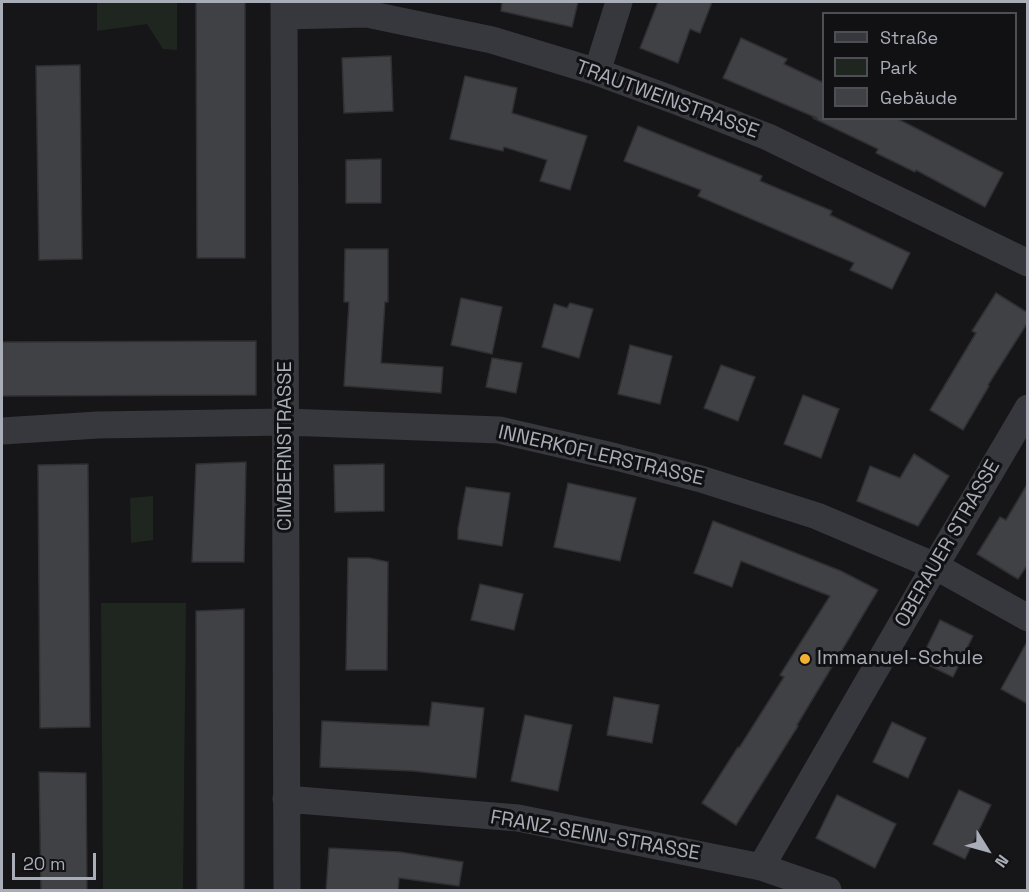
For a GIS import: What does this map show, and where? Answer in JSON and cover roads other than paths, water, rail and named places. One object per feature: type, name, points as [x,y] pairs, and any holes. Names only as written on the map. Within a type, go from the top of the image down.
[{"type":"street","points":[[597,72],[619,2]]},
{"type":"street","name":"TRAUTWEINSTRASSE","points":[[284,9],[366,14],[492,40],[597,72],[768,137],[1028,263]]},
{"type":"street","name":"CIMBERNSTRASSE","points":[[284,9],[287,891]]},
{"type":"street","name":"OBERAUER STRASSE","points":[[761,867],[934,566],[1028,408]]},
{"type":"street","name":"INNERKOFLERSTRASSE","points":[[2,431],[98,425],[286,422],[499,430],[701,479],[818,516],[934,566],[1028,618]]},
{"type":"street","name":"FRANZ-SENN-STRASSE","points":[[286,800],[518,818],[761,867],[828,891]]},
{"type":"place","name":"Immanuel-Schule","points":[[805,659]]}]
